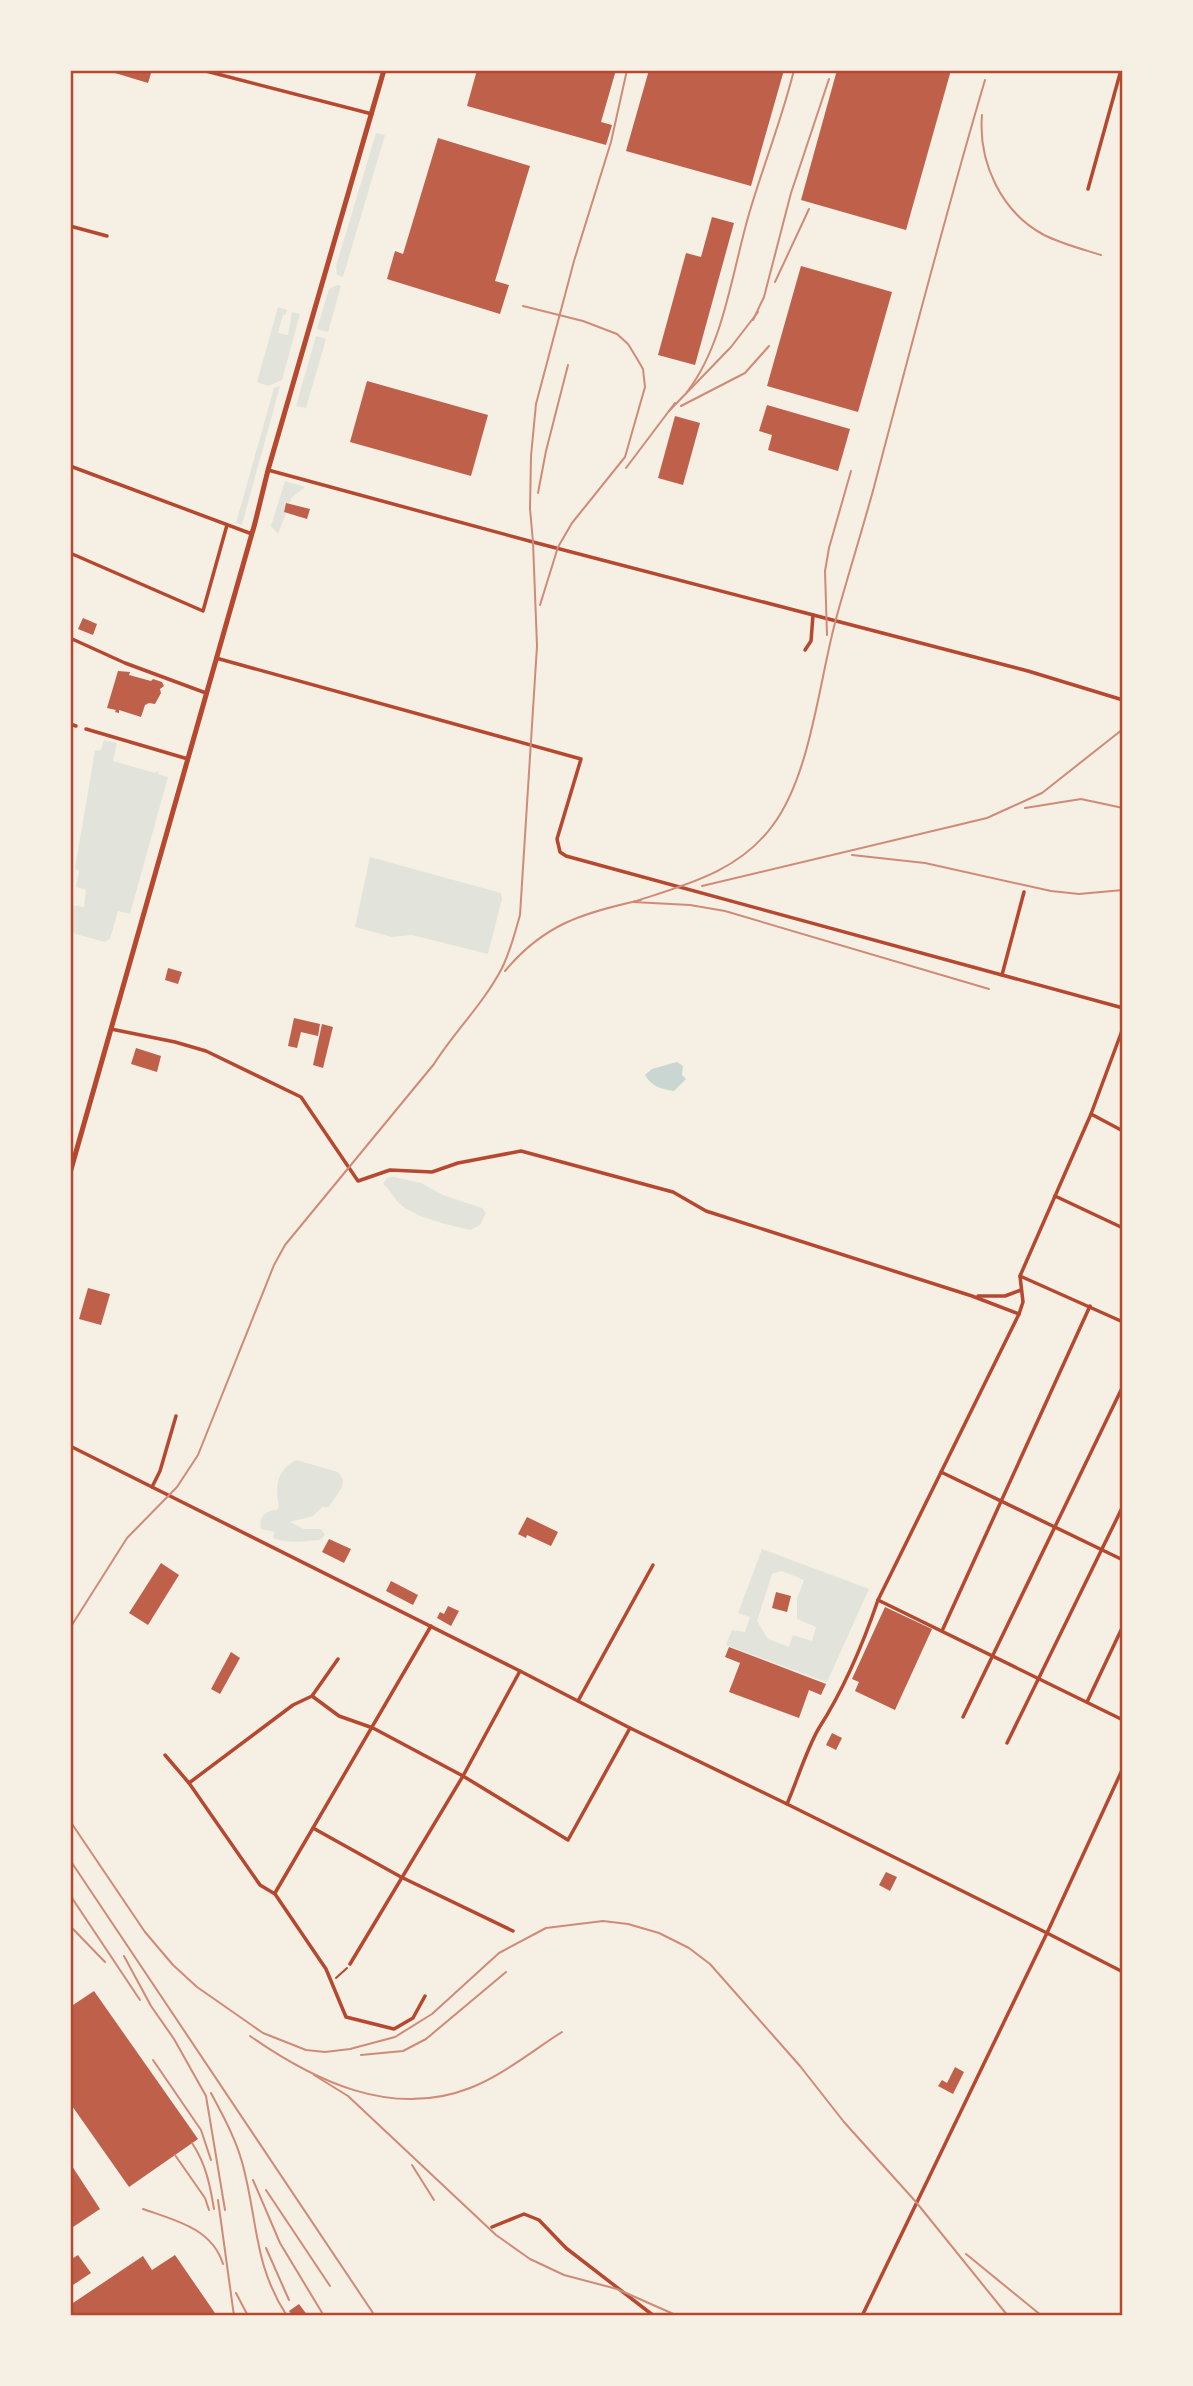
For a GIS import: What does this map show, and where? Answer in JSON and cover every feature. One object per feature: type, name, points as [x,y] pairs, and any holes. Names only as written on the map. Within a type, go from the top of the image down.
[{"type":"main road","points":[[70,1173],[384,70]]},
{"type":"street","points":[[202,70],[372,114]]},
{"type":"street","points":[[1088,189],[1121,70]]},
{"type":"street","points":[[70,226],[107,236]]},
{"type":"street","points":[[70,466],[252,534]]},
{"type":"street","points":[[268,470],[1028,671],[1123,701]]},
{"type":"street","points":[[70,553],[203,611],[228,525]]},
{"type":"street","points":[[805,650],[811,641],[813,615]]},
{"type":"street","points":[[70,638],[125,663],[206,693]]},
{"type":"street","points":[[216,658],[582,760],[557,839],[560,852],[566,856],[1123,1008]]},
{"type":"street","points":[[70,724],[76,726]]},
{"type":"street","points":[[86,729],[188,758]]},
{"type":"street","points":[[1002,975],[1024,891]]},
{"type":"street","points":[[787,1804],[820,1728],[873,1619],[878,1600],[1019,1314],[1023,1289],[1020,1276],[1091,1114],[1123,1028]]},
{"type":"street","points":[[111,1029],[175,1042],[205,1052],[301,1097],[358,1181],[390,1170],[432,1172],[458,1163],[521,1151],[673,1192],[706,1211],[972,1296],[1019,1314]]},
{"type":"street","points":[[1091,1114],[1123,1131]]},
{"type":"street","points":[[1055,1196],[1123,1228]]},
{"type":"street","points":[[1020,1276],[1123,1322]]},
{"type":"street","points":[[972,1296],[1004,1296],[1023,1289]]},
{"type":"street","points":[[942,1631],[1090,1306]]},
{"type":"street","points":[[962,1717],[1123,1386]]},
{"type":"street","points":[[152,1487],[160,1471],[176,1416]]},
{"type":"street","points":[[70,1446],[1123,1972]]},
{"type":"street","points":[[942,1472],[1123,1560]]},
{"type":"street","points":[[1007,1743],[1123,1506]]},
{"type":"street","points":[[578,1701],[653,1565]]},
{"type":"street","points":[[878,1600],[1123,1720]]},
{"type":"street","points":[[275,1894],[431,1626]]},
{"type":"street","points":[[1087,1702],[1123,1626]]},
{"type":"street","points":[[189,1783],[293,1705],[312,1696],[338,1659]]},
{"type":"street","points":[[350,1964],[463,1776],[520,1671]]},
{"type":"street","points":[[312,1696],[339,1716],[373,1728],[463,1776],[568,1840],[630,1728]]},
{"type":"street","points":[[165,1755],[189,1783],[260,1885],[275,1894],[326,1969],[346,2017],[394,2029],[413,2018],[425,1996]]},
{"type":"street","points":[[862,2316],[1047,1933],[1123,1768]]},
{"type":"street","points":[[313,1828],[401,1877],[513,1931]]},
{"type":"street","points":[[492,2227],[524,2214],[539,2220],[566,2248],[654,2316]]},
{"type":"path","points":[[331,1982],[350,1964]]},
{"type":"shaded area","points":[[376,133],[385,135],[343,277],[337,275],[336,266]]},
{"type":"shaded area","points":[[341,286],[328,332],[317,329],[329,289]]},
{"type":"shaded area","points":[[278,307],[287,310],[278,333],[288,335],[292,312],[300,314],[282,380],[268,386],[257,382]]},
{"type":"shaded area","points":[[316,336],[326,339],[306,408],[296,406]]},
{"type":"shaded area","points":[[280,386],[242,525],[236,523],[274,388]]},
{"type":"shaded area","points":[[285,481],[305,487],[291,498],[289,504],[286,503],[286,513],[278,534],[271,526]]},
{"type":"shaded area","points":[[104,740],[117,743],[113,761],[155,773],[158,771],[158,774],[168,777],[130,914],[118,911],[110,939],[105,942],[72,933],[70,930],[72,905],[84,907],[86,890],[76,887],[79,871],[75,868],[95,751],[101,750]]},
{"type":"shaded area","points":[[370,857],[501,893],[502,899],[488,954],[412,935],[392,937],[355,927]]},
{"type":"shaded area","points":[[677,1062],[683,1066],[682,1075],[686,1079],[674,1091],[657,1087],[645,1075],[652,1069]]},
{"type":"shaded area","points":[[387,1178],[421,1183],[443,1195],[482,1208],[486,1213],[480,1225],[470,1230],[421,1216],[403,1207],[383,1184]]},
{"type":"shaded area","points":[[296,1460],[338,1472],[343,1480],[342,1487],[329,1507],[322,1507],[313,1516],[290,1522],[304,1529],[321,1529],[325,1535],[320,1540],[285,1541],[273,1538],[275,1532],[261,1529],[264,1515],[279,1507],[277,1486],[281,1474]]},
{"type":"shaded area","points":[[762,1549],[869,1589],[827,1682],[726,1645],[732,1630],[745,1632],[750,1617],[738,1613]],"holes":[[[782,1571],[804,1580],[797,1598],[797,1619],[816,1627],[812,1641],[793,1635],[789,1647],[768,1639],[757,1621],[772,1574]]]},
{"type":"building","points":[[105,70],[152,70],[148,83]]},
{"type":"building","points":[[477,70],[616,70],[601,122],[612,125],[606,145],[467,106]]},
{"type":"building","points":[[649,70],[784,70],[751,186],[626,151]]},
{"type":"building","points":[[837,70],[951,70],[906,230],[801,200]]},
{"type":"building","points":[[438,138],[530,166],[495,281],[509,285],[500,314],[387,279],[395,251],[403,254]]},
{"type":"building","points":[[712,217],[734,223],[695,365],[658,355],[686,253],[701,257]]},
{"type":"building","points":[[801,266],[892,292],[858,412],[767,386]]},
{"type":"building","points":[[367,381],[488,415],[471,476],[350,442]]},
{"type":"building","points":[[767,405],[850,429],[838,471],[768,450],[772,435],[759,431]]},
{"type":"building","points":[[675,416],[700,423],[683,485],[658,478]]},
{"type":"building","points":[[286,503],[310,509],[307,519],[284,512]]},
{"type":"building","points":[[83,618],[97,624],[93,635],[78,629]]},
{"type":"building","points":[[118,671],[130,672],[129,675],[151,681],[153,679],[162,682],[164,686],[160,689],[161,693],[155,704],[145,705],[141,717],[107,708]]},
{"type":"building","points":[[168,968],[182,972],[178,984],[165,980]]},
{"type":"building","points":[[294,1018],[320,1024],[318,1036],[301,1032],[297,1048],[288,1046]]},
{"type":"building","points":[[322,1024],[333,1027],[323,1068],[313,1065]]},
{"type":"building","points":[[136,1048],[161,1056],[157,1072],[131,1064]]},
{"type":"building","points":[[88,1288],[110,1294],[101,1325],[79,1319]]},
{"type":"building","points":[[527,1517],[558,1532],[551,1546],[527,1535],[526,1538],[518,1534]]},
{"type":"building","points":[[329,1539],[351,1549],[344,1563],[322,1552]]},
{"type":"building","points":[[161,1563],[179,1575],[148,1625],[129,1613]]},
{"type":"building","points":[[391,1581],[418,1595],[413,1605],[386,1591]]},
{"type":"building","points":[[776,1592],[791,1596],[787,1612],[772,1608]]},
{"type":"building","points":[[448,1606],[459,1611],[451,1626],[437,1618],[440,1612],[444,1614]]},
{"type":"building","points":[[885,1607],[932,1629],[895,1710],[855,1691],[859,1682],[852,1679]]},
{"type":"building","points":[[729,1647],[826,1684],[821,1695],[809,1690],[799,1718],[729,1692],[740,1663],[725,1657]]},
{"type":"building","points":[[231,1652],[240,1658],[220,1694],[211,1689]]},
{"type":"building","points":[[832,1733],[842,1738],[836,1750],[826,1745]]},
{"type":"building","points":[[886,1872],[897,1877],[890,1891],[879,1885]]},
{"type":"building","points":[[94,1991],[198,2139],[129,2187],[70,2103],[70,2007]]},
{"type":"building","points":[[955,2067],[964,2072],[953,2094],[938,2086],[942,2080],[947,2083]]},
{"type":"building","points":[[70,2163],[100,2209],[70,2229]]},
{"type":"building","points":[[78,2255],[91,2273],[70,2287],[70,2260]]},
{"type":"building","points":[[175,2255],[217,2316],[70,2316],[70,2305],[143,2256],[152,2270]]},
{"type":"building","points":[[299,2304],[308,2316],[293,2316],[289,2311]]},
{"type":"railway","points":[[70,1628],[127,1538],[177,1487],[198,1455],[274,1265],[285,1245],[434,1064],[487,993],[510,949],[520,915],[537,646],[530,509],[536,404],[574,261],[611,142],[627,70]]},
{"type":"railway","points":[[687,392],[710,352],[726,307],[749,214],[794,70]]},
{"type":"railway","points":[[753,320],[764,297],[791,193],[829,79]]},
{"type":"railway","points":[[985,80],[836,619],[805,754],[786,804],[759,841],[727,866],[691,883],[633,902],[690,905],[725,911],[989,989]]},
{"type":"railway","points":[[982,115],[984,150],[995,184],[1004,199],[1029,225],[1044,235],[1101,255]]},
{"type":"railway","points":[[775,282],[809,209]]},
{"type":"railway","points":[[523,306],[583,321],[617,334],[628,344],[643,369],[645,387],[625,457],[572,523],[558,547],[540,605]]},
{"type":"railway","points":[[669,411],[731,347],[758,312]]},
{"type":"railway","points":[[681,406],[745,373],[769,346]]},
{"type":"railway","points":[[538,493],[568,365]]},
{"type":"railway","points":[[626,468],[675,403]]},
{"type":"railway","points":[[827,635],[825,571],[851,471]]},
{"type":"railway","points":[[702,886],[987,818],[1042,793],[1123,729]]},
{"type":"railway","points":[[1025,808],[1081,799],[1123,808]]},
{"type":"railway","points":[[852,855],[925,863],[1051,891],[1079,894],[1123,890]]},
{"type":"railway","points":[[505,971],[550,931],[583,916],[641,900]]},
{"type":"railway","points":[[70,1821],[145,1932],[173,1965],[197,1987],[263,2033],[306,2050],[325,2052],[350,2049],[395,2037],[432,2014],[499,1953],[546,1928],[603,1921],[628,1924],[659,1933],[689,1948],[710,1964],[800,2066],[844,2122],[916,2202],[1008,2316]]},
{"type":"railway","points":[[70,1860],[375,2316]]},
{"type":"railway","points":[[70,1895],[140,2000]]},
{"type":"railway","points":[[73,1929],[105,1962]]},
{"type":"railway","points":[[124,1956],[206,2096],[225,2210]]},
{"type":"railway","points":[[361,2055],[403,2051],[426,2039],[506,1972]]},
{"type":"railway","points":[[250,2036],[326,2080],[382,2097],[411,2099],[440,2096],[482,2083],[562,2032]]},
{"type":"railway","points":[[153,2060],[201,2130],[211,2160]]},
{"type":"railway","points":[[314,2075],[348,2096],[496,2235],[530,2259],[564,2275],[617,2289],[678,2316]]},
{"type":"railway","points":[[211,2093],[239,2153],[262,2259],[276,2297],[287,2316]]},
{"type":"railway","points":[[192,2143],[204,2167],[214,2209]]},
{"type":"railway","points":[[175,2155],[205,2198],[209,2210]]},
{"type":"railway","points":[[412,2165],[434,2200]]},
{"type":"railway","points":[[253,2180],[280,2243],[324,2316]]},
{"type":"railway","points":[[266,2190],[330,2286]]},
{"type":"railway","points":[[218,2200],[234,2316]]},
{"type":"railway","points":[[143,2209],[179,2222],[201,2234],[218,2252],[223,2264]]},
{"type":"railway","points":[[266,2248],[289,2300]]},
{"type":"railway","points":[[966,2254],[1042,2316]]},
{"type":"railway","points":[[236,2293],[248,2316]]}]
